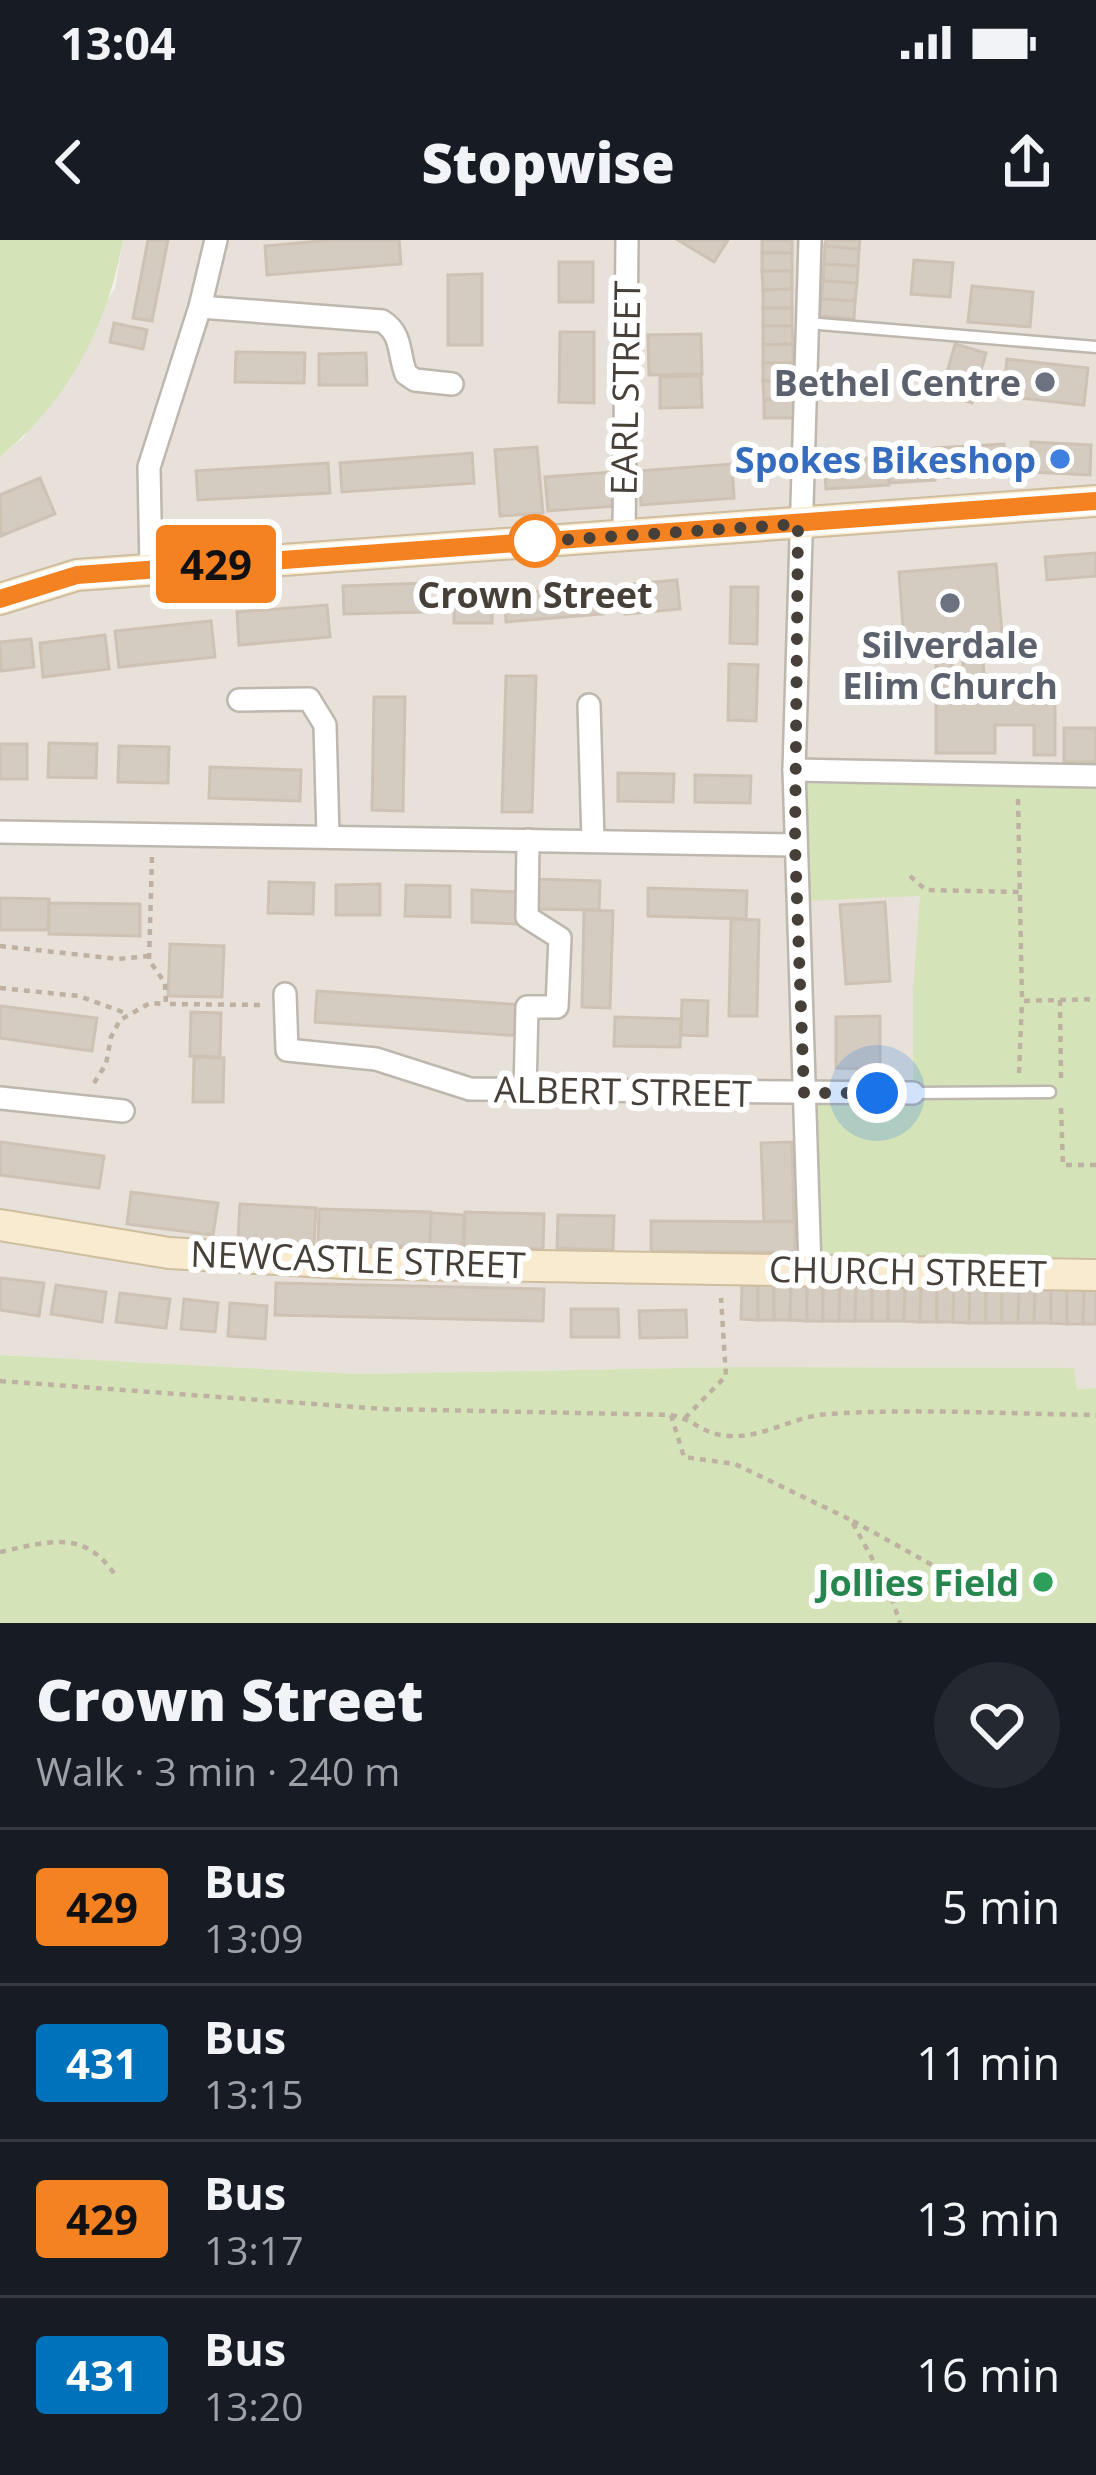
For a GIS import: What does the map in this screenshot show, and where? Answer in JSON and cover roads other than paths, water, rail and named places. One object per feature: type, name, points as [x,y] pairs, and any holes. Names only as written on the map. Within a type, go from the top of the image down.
[{"type":"street","points":[[152,569],[149,466],[200,307],[216,240]]},
{"type":"street","name":"EARL STREET","points":[[624,536],[627,240]]},
{"type":"street","points":[[809,240],[794,770],[810,1268]]},
{"type":"street","points":[[200,307],[382,321],[398,339],[406,374],[415,380],[452,384]]},
{"type":"street","points":[[0,599],[52,580],[152,569],[1096,501]]},
{"type":"street","points":[[239,700],[308,700],[325,725],[328,836]]},
{"type":"street","points":[[589,705],[592,840]]},
{"type":"street","points":[[794,770],[1096,776]]},
{"type":"street","points":[[0,832],[795,845]]},
{"type":"street","points":[[525,1091],[527,1007],[557,1007],[560,938],[527,917],[528,840]]},
{"type":"street","name":"ALBERT STREET","points":[[285,1000],[287,1050],[376,1059],[470,1089],[914,1093]]},
{"type":"street","points":[[0,1098],[123,1112]]},
{"type":"street","name":"NEWCASTLE STREET","points":[[0,1225],[169,1253],[345,1263],[719,1268]]},
{"type":"street","name":"CHURCH STREET","points":[[719,1268],[1096,1275]]},
{"type":"lane","points":[[807,323],[1096,347]]},
{"type":"lane","points":[[914,1093],[1050,1092]]},
{"type":"place","name":"Bethel Centre","points":[[1045,382]]},
{"type":"place","name":"Spokes Bikeshop","points":[[1060,459]]},
{"type":"place","name":"Crown Street","points":[[535,541]]},
{"type":"place","name":"Silverdale Elim Church","points":[[950,603]]},
{"type":"place","name":"Jollies Field","points":[[1043,1582]]}]
